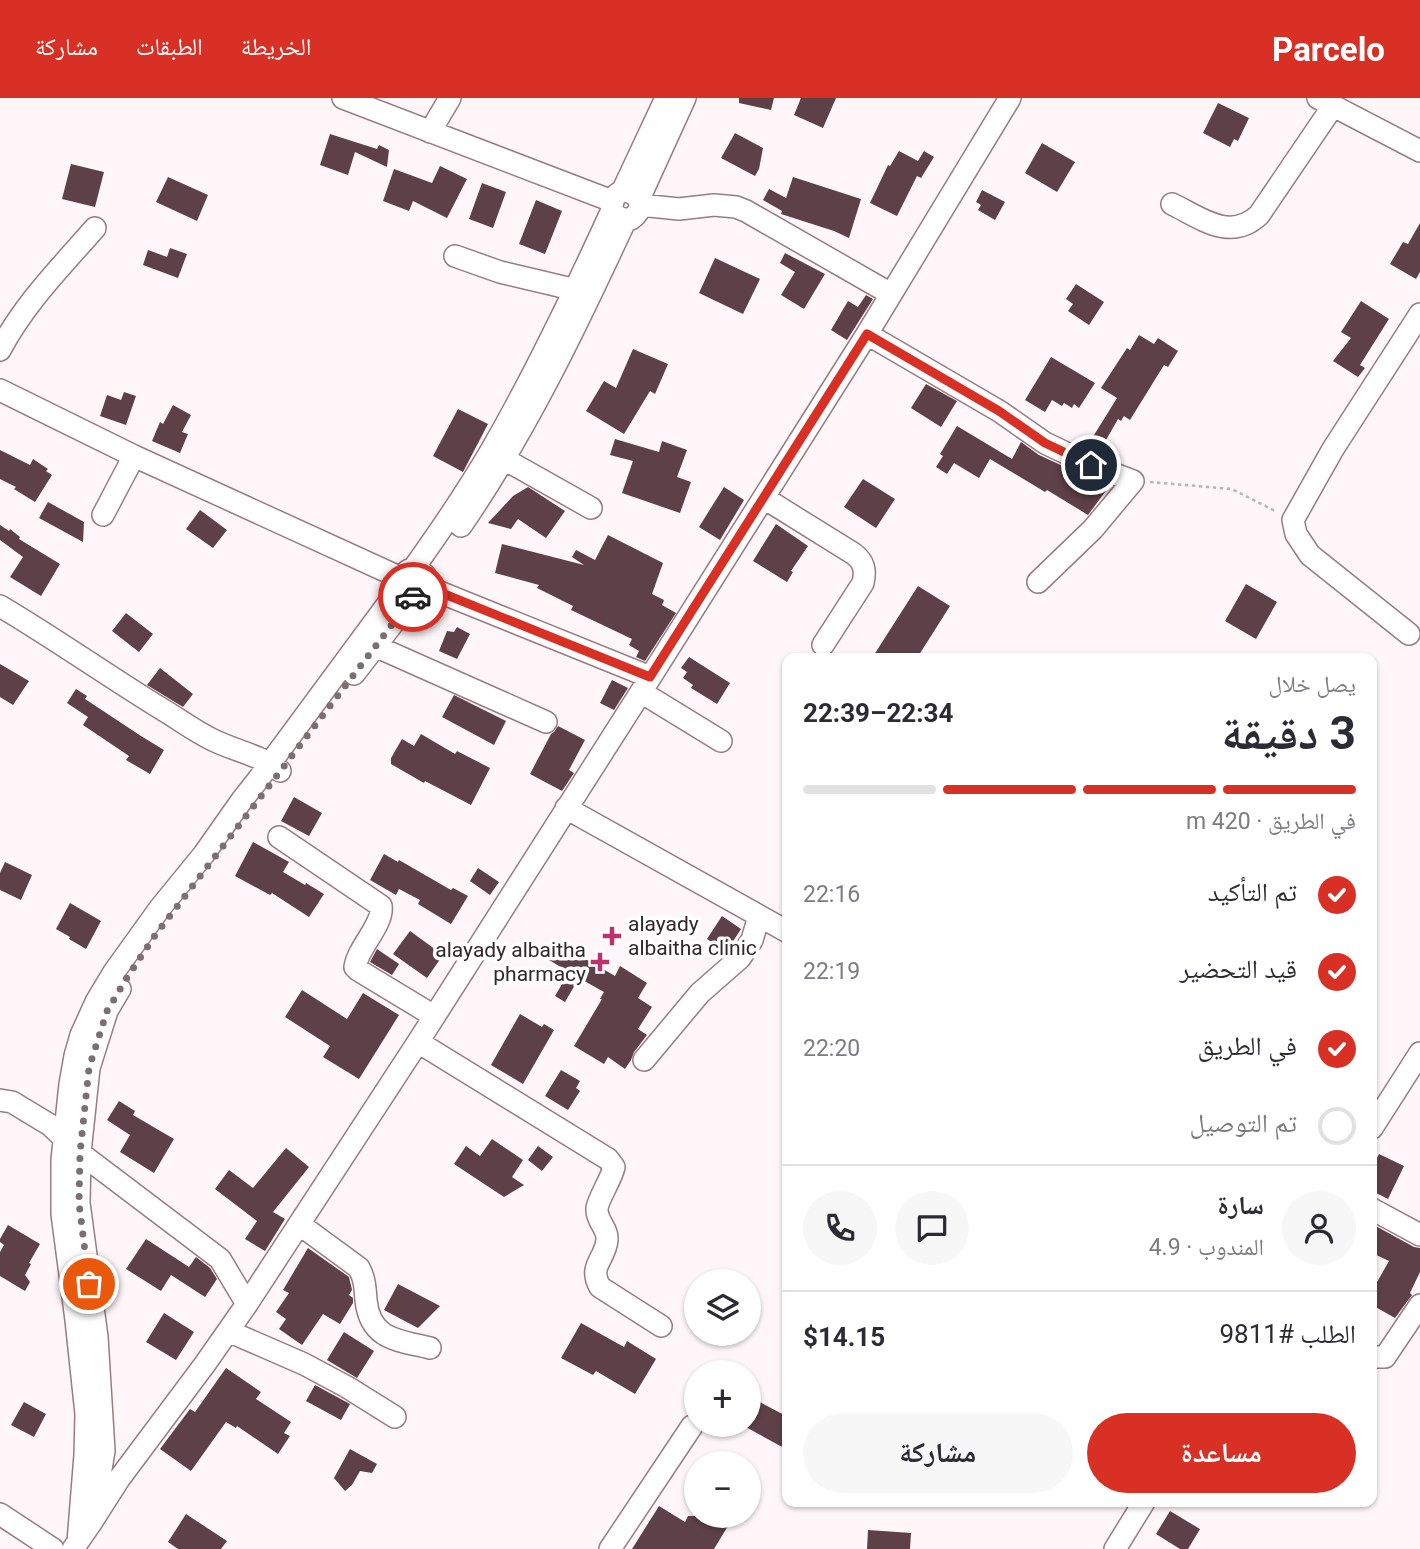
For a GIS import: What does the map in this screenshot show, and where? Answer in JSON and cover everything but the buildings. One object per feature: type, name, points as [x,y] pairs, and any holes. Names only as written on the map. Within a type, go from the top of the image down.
[{"type":"street","points":[[343,98],[625,204],[679,209],[714,205],[746,211],[891,294]]},
{"type":"street","points":[[430,132],[450,98]]},
{"type":"street","points":[[75,1546],[85,1455],[86,1414],[62,1214],[62,1160],[70,1084],[81,1035],[114,972],[152,919],[375,646],[468,489],[516,424],[572,336],[666,98]]},
{"type":"street","points":[[92,1523],[104,1451],[97,1337],[79,1203],[80,1153],[89,1068],[107,1011],[156,934],[219,854],[275,767],[504,459],[516,424],[576,290],[685,98]]},
{"type":"street","points":[[75,1546],[119,1479],[247,1304],[435,1016],[867,334],[1010,98]]},
{"type":"street","points":[[1172,204],[1222,227],[1238,227],[1253,220],[1259,215],[1325,102],[1420,151]]},
{"type":"street","points":[[0,350],[10,330],[40,289],[95,228]]},
{"type":"street","points":[[455,256],[500,272],[576,290]]},
{"type":"street","points":[[1416,631],[1310,555],[1296,534],[1293,520],[1333,449],[1420,314]]},
{"type":"street","points":[[867,334],[999,411],[1045,443],[1133,481],[1093,529],[1038,582]]},
{"type":"street","points":[[0,390],[134,456],[646,685],[721,741]]},
{"type":"street","points":[[103,514],[134,456]]},
{"type":"street","points":[[504,459],[591,509]]},
{"type":"street","points":[[764,498],[855,554],[863,564],[863,583],[823,645]]},
{"type":"street","points":[[0,607],[213,740],[242,750],[275,767]]},
{"type":"street","points":[[375,646],[545,722]]},
{"type":"street","points":[[566,808],[782,929]]},
{"type":"street","points":[[279,837],[381,906],[381,915],[358,956],[355,967],[435,1016]]},
{"type":"street","points":[[645,1060],[700,993],[740,958],[752,940],[760,916]]},
{"type":"street","points":[[418,1042],[608,1158],[614,1167],[597,1208],[598,1220],[607,1236],[605,1250],[595,1270],[595,1278],[600,1287],[661,1326]]},
{"type":"street","points":[[1377,1120],[1420,1054]]},
{"type":"street","points":[[0,1100],[21,1106],[50,1125],[80,1153],[220,1259],[247,1304]]},
{"type":"street","points":[[1377,1212],[1420,1235]]},
{"type":"street","points":[[299,1224],[359,1268],[364,1277],[371,1321],[386,1336],[429,1349]]},
{"type":"street","points":[[1377,1357],[1385,1357],[1420,1305]]},
{"type":"street","points":[[228,1331],[304,1364],[395,1417]]},
{"type":"street","points":[[610,1549],[685,1437]]},
{"type":"street","points":[[1115,1549],[1141,1507]]},
{"type":"street","points":[[0,1514],[53,1549]]},
{"type":"path","points":[[1133,481],[1232,489],[1293,520]]},
{"type":"way so far","points":[[89,1284],[79,1203],[80,1153],[89,1068],[107,1011],[156,934],[413,597]]},
{"type":"place","name":"alayady albaitha clinic","points":[[612,936]]},
{"type":"place","name":"alayady albaitha pharmacy","points":[[600,962]]},
{"type":"route","points":[[413,597],[424,592],[427,587],[650,677],[867,334],[999,411],[1045,443],[1091,465]]}]
